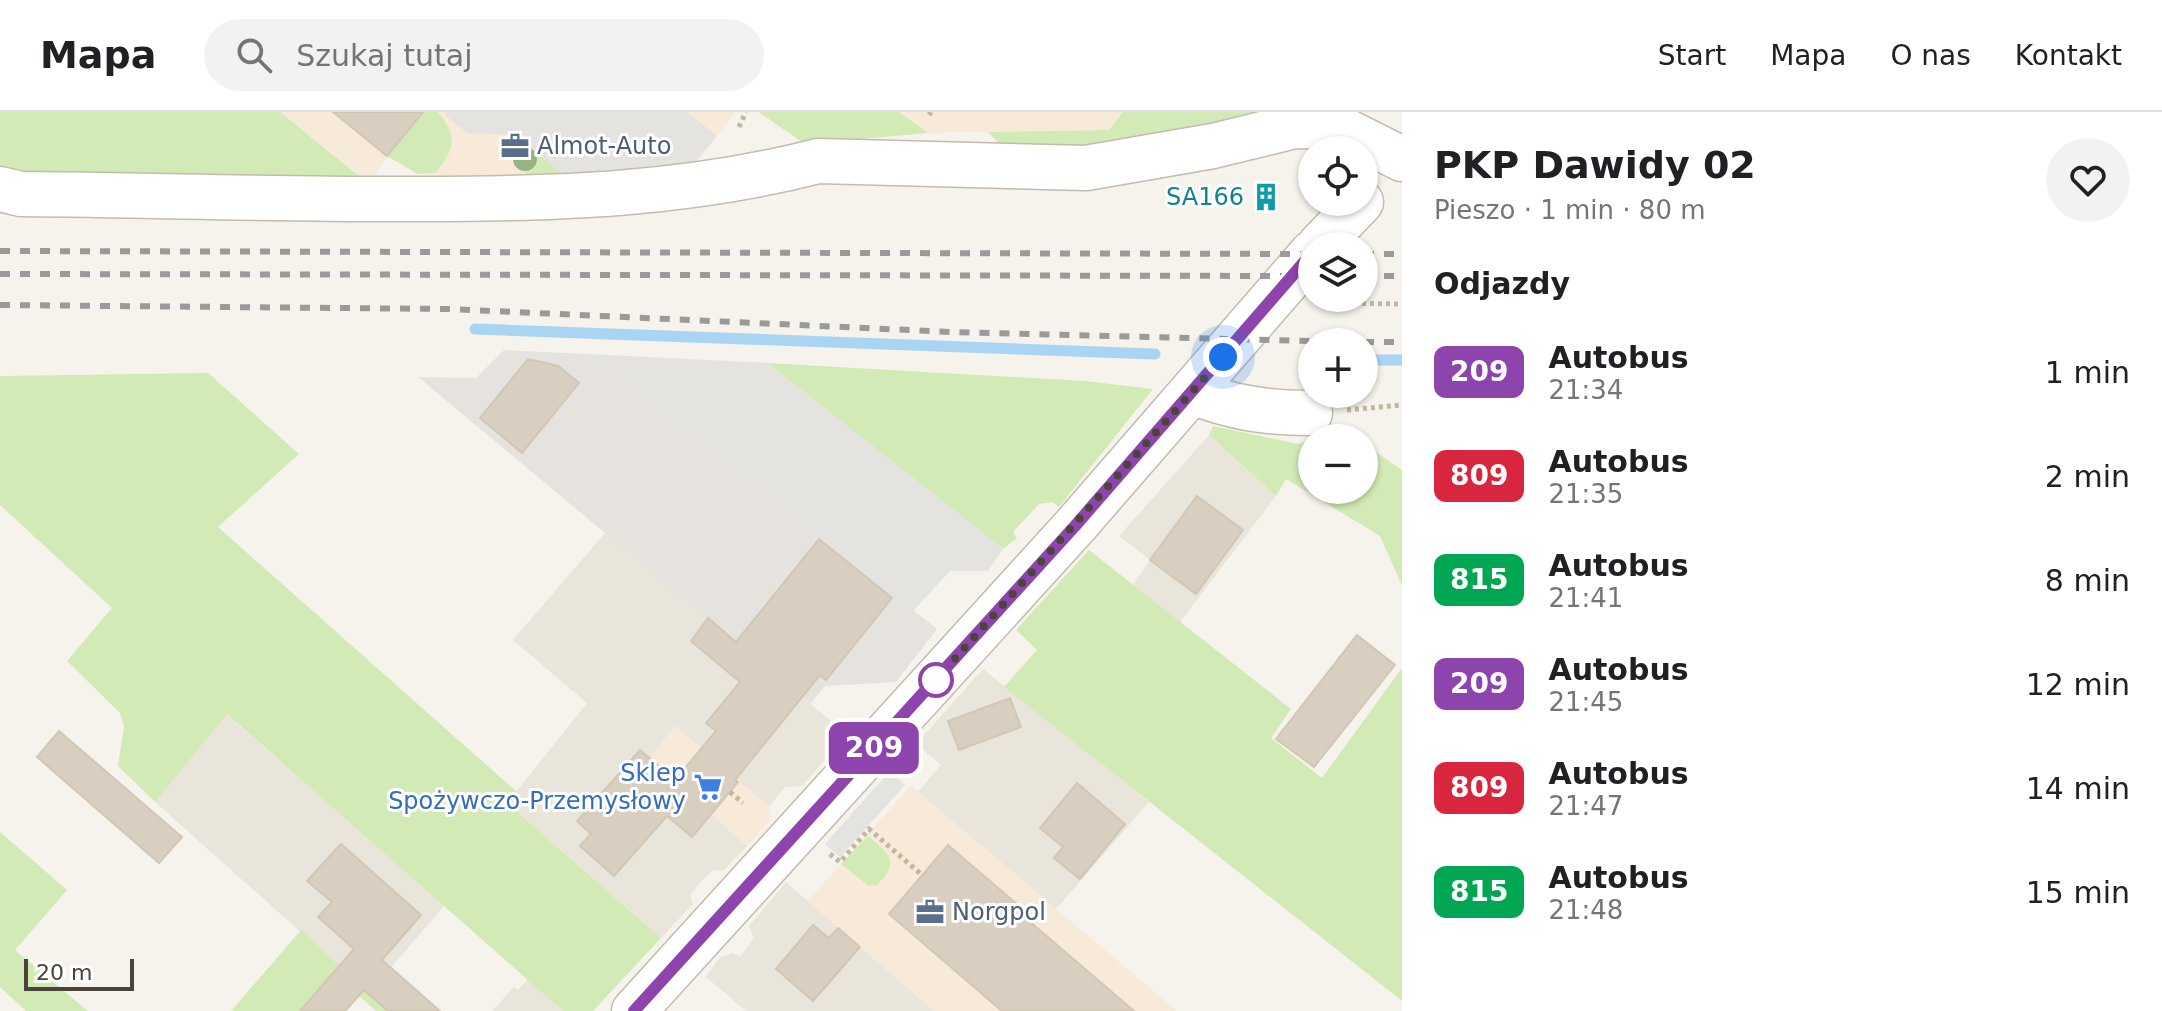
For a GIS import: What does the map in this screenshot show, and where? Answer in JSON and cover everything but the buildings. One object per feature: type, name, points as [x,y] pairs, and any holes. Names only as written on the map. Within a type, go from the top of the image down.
[{"type":"street","points":[[0,189],[21,194],[363,201],[552,199],[625,194],[818,161],[1086,168],[1213,146],[1295,126],[1338,127],[1402,159],[1378,184]]},
{"type":"street","points":[[1332,232],[1347,216]]},
{"type":"street","points":[[634,1011],[1075,526],[1298,269]]},
{"type":"street","points":[[1193,392],[1248,410],[1310,413]]},
{"type":"path","points":[[739,127],[746,112]]},
{"type":"path","points":[[1378,304],[1402,304]]},
{"type":"path","points":[[1310,413],[1402,405]]},
{"type":"path","points":[[730,792],[743,803]]},
{"type":"path","points":[[828,853],[840,862],[869,829],[922,875]]},
{"type":"shaded area","name":"Almot-Auto","points":[[280,112],[736,112],[691,168],[676,172],[489,177],[418,174],[387,156],[375,175],[360,177]]},
{"type":"shaded area","points":[[447,112],[687,112],[717,136],[691,168],[569,179],[514,135],[467,133],[445,115]]},
{"type":"shaded area","points":[[757,112],[1123,112],[1109,130],[918,133],[805,144]]},
{"type":"shaded area","points":[[504,350],[588,354],[937,629],[896,682],[825,686],[810,704],[418,377],[476,378]]},
{"type":"shaded area","points":[[588,354],[767,363],[1003,549],[988,571],[950,571],[913,611]]},
{"type":"shaded area","points":[[1209,435],[1276,496],[1180,622],[1133,585],[1150,560],[1119,536]]},
{"type":"shaded area","points":[[605,533],[847,734],[802,786],[785,787],[769,807],[675,726],[650,759],[747,846],[723,871],[713,870],[700,883],[690,895],[693,904],[661,938],[507,803],[587,703],[513,640]]},
{"type":"shaded area","points":[[983,669],[1149,802],[1056,909],[918,792],[941,765],[916,744]]},
{"type":"shaded area","points":[[226,714],[445,905],[369,993],[155,802]]},
{"type":"shaded area","points":[[675,726],[769,807],[771,819],[747,846],[649,758]]},
{"type":"shaded area","points":[[890,771],[905,785],[840,857],[825,844]]},
{"type":"shaded area","points":[[911,786],[1177,1011],[934,1011],[808,901]]},
{"type":"shaded area","points":[[786,882],[934,1011],[746,1011],[706,977],[720,957],[733,953],[740,957],[754,938],[749,926]]},
{"type":"shaded area","points":[[528,979],[563,1011],[492,1011],[514,987],[518,990]]},
{"type":"green space","points":[[0,112],[280,112],[360,177],[0,175]]},
{"type":"green space","points":[[423,112],[438,112],[449,128],[452,143],[447,157],[435,173],[418,174],[387,156]]},
{"type":"green space","points":[[759,112],[899,112],[928,133],[805,144]]},
{"type":"green space","points":[[1123,112],[1263,112],[1116,147],[1002,146],[988,132],[1109,130]]},
{"type":"green space","points":[[514,135],[569,179],[527,178]]},
{"type":"green space","points":[[767,363],[1085,381],[1153,389],[1059,507],[1052,502],[1039,504],[1013,532],[1017,538],[1003,549]]},
{"type":"green space","points":[[208,373],[299,454],[218,527],[517,792],[508,804],[661,938],[593,1011],[563,1011],[227,714],[155,802],[118,766],[124,727],[120,713],[67,661],[112,608],[0,505],[0,376]]},
{"type":"green space","points":[[1213,426],[1298,444],[1298,486],[1286,479],[1276,496],[1209,435]]},
{"type":"green space","points":[[1378,454],[1402,470],[1402,586],[1380,536],[1327,504],[1378,504]]},
{"type":"green space","points":[[1089,550],[1291,709],[1271,738],[1322,778],[1402,668],[1402,1001],[1004,687],[1037,650],[1016,630]]},
{"type":"green space","points":[[0,832],[67,890],[15,950],[88,1011],[26,1011],[0,987]]},
{"type":"green space","points":[[868,836],[886,853],[890,864],[877,885],[869,886],[841,864]]},
{"type":"green space","points":[[301,930],[388,1011],[376,1011],[333,973],[300,1011],[231,1011]]},
{"type":"waterway","points":[[475,329],[1155,354]]},
{"type":"waterway","points":[[1378,360],[1402,360]]},
{"type":"railway","points":[[0,251],[1298,254]]},
{"type":"railway","points":[[1378,254],[1402,254]]},
{"type":"railway","points":[[0,274],[1298,276]]},
{"type":"railway","points":[[1378,276],[1402,276]]},
{"type":"railway","points":[[0,305],[449,309],[952,332],[1298,341]]},
{"type":"railway","points":[[1378,342],[1402,342]]},
{"type":"bus line","name":"209","points":[[634,1011],[1075,526],[1298,268]]},
{"type":"place","name":"Almot-Auto","points":[[515,146]]},
{"type":"place","name":"SA166","points":[[1266,197]]},
{"type":"place","name":"Sklep Spożywczo-Przemysłowy","points":[[708,787]]},
{"type":"place","name":"Norgpol","points":[[930,912]]},
{"type":"route","points":[[936,680],[1223,357]]}]
